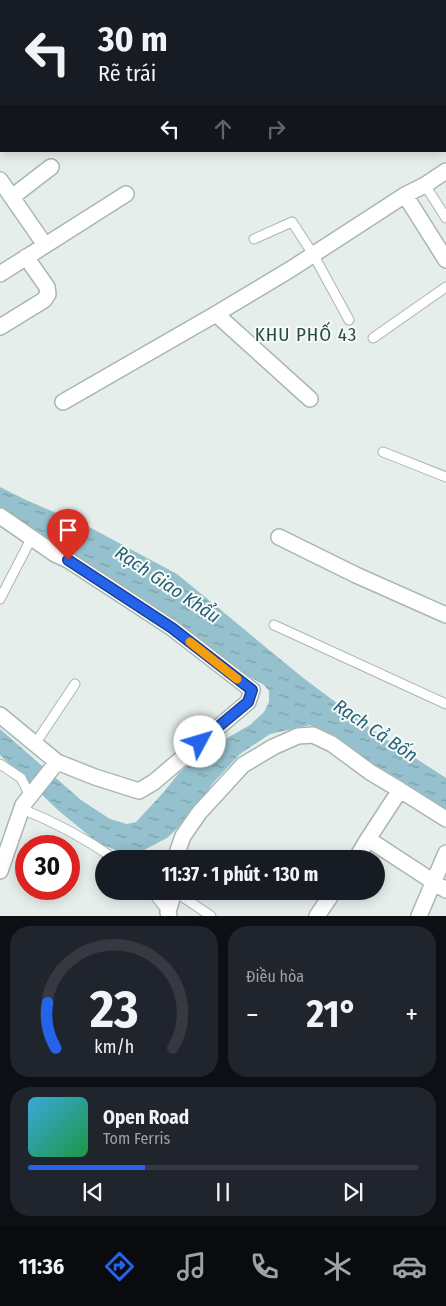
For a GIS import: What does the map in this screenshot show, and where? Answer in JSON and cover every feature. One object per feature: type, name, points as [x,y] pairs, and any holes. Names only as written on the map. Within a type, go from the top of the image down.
[{"type":"street","points":[[12,197],[51,167]]},
{"type":"street","points":[[63,402],[216,314],[446,171]]},
{"type":"street","points":[[0,180],[44,245]]},
{"type":"street","points":[[0,274],[126,194]]},
{"type":"street","points":[[405,195],[446,260]]},
{"type":"street","points":[[0,327],[44,300],[48,294],[48,287],[26,257]]},
{"type":"street","points":[[216,314],[310,399]]},
{"type":"street","points":[[0,516],[55,554],[68,560],[172,628],[252,690],[248,702],[154,782],[139,791],[56,764],[0,715]]},
{"type":"street","points":[[279,537],[356,575],[446,615]]},
{"type":"street","points":[[178,850],[183,836],[199,813],[243,765],[272,747],[298,736],[313,735],[332,744],[370,772],[446,819]]},
{"type":"street","points":[[0,871],[22,809],[56,764]]},
{"type":"street","points":[[361,850],[400,790]]},
{"type":"street","points":[[368,839],[440,886]]},
{"type":"street","points":[[419,916],[440,886],[446,853]]},
{"type":"street","points":[[168,914],[172,900]]},
{"type":"street","points":[[317,916],[328,900]]},
{"type":"lane","points":[[425,185],[446,218]]},
{"type":"lane","points":[[254,239],[292,222],[314,254],[349,320]]},
{"type":"lane","points":[[372,338],[446,287]]},
{"type":"lane","points":[[383,452],[446,476]]},
{"type":"lane","points":[[0,599],[32,537]]},
{"type":"lane","points":[[274,625],[446,704]]},
{"type":"lane","points":[[35,744],[75,684]]},
{"type":"lane","points":[[0,764],[21,778],[30,796]]},
{"type":"lane","points":[[22,809],[46,818],[102,850]]},
{"type":"lane","points":[[158,900],[168,914]]},
{"type":"lane","points":[[187,900],[211,916]]},
{"type":"water","name":"Rạch Giao Khẩu","points":[[0,487],[91,528],[177,574],[302,677],[378,734],[446,778],[446,814],[383,775],[355,750],[326,736],[310,725],[270,734],[240,754],[213,783],[190,816],[167,838],[144,850],[116,850],[98,843],[59,811],[0,755],[0,729],[81,800],[110,819],[127,824],[136,822],[179,773],[206,750],[250,725],[264,712],[269,702],[269,691],[264,685],[237,670],[0,514]]},
{"type":"slow traffic","points":[[190,642],[237,679]]},
{"type":"district","name":"KHU PHỐ 43","points":[[306,334]]},
{"type":"route","points":[[68,560],[172,628],[252,690],[248,702],[200,742]]},
{"type":"water label","name":"Rạch Cả Bốn","points":[[376,730]]}]
